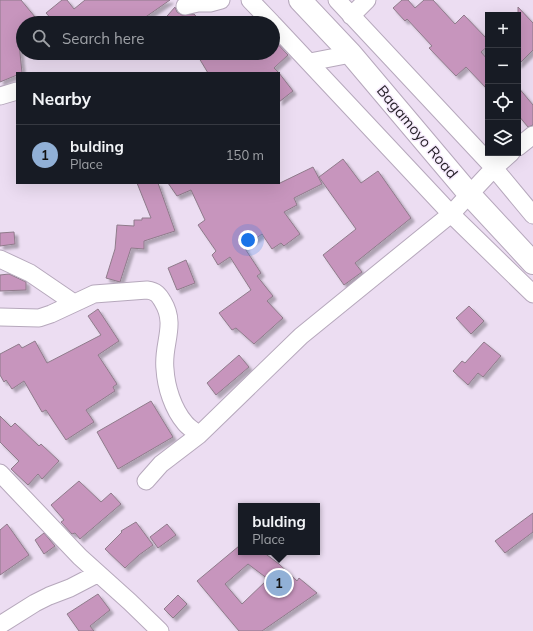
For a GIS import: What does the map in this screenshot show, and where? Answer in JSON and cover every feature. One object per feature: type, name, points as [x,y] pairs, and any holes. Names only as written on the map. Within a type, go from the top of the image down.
[{"type":"highway","name":"Bagamoyo Road","points":[[300,0],[351,54],[470,195],[533,264]]},
{"type":"street","points":[[185,6],[198,3],[210,3],[220,0]]},
{"type":"street","points":[[250,0],[266,16]]},
{"type":"street","points":[[337,0],[494,168],[533,215]]},
{"type":"street","points":[[351,16],[367,0]]},
{"type":"street","points":[[280,30],[451,214],[533,294]]},
{"type":"street","points":[[310,62],[351,54]]},
{"type":"street","points":[[0,96],[16,91]]},
{"type":"street","points":[[521,145],[533,135]]},
{"type":"street","points":[[146,481],[162,464],[199,435],[301,336],[451,214],[494,168],[508,156]]},
{"type":"street","points":[[0,259],[30,273],[74,303]]},
{"type":"street","points":[[0,318],[39,318],[94,294],[152,290],[158,294],[168,310],[170,321],[164,367],[174,406],[185,423],[199,435]]},
{"type":"street","points":[[0,472],[97,574],[130,602],[160,631]]},
{"type":"street","points":[[0,624],[35,603],[70,588],[97,574]]},
{"type":"building","points":[[0,0],[21,0],[34,16],[16,16],[16,60],[21,60],[22,72],[16,72],[16,75],[0,82]]},
{"type":"building","points":[[62,0],[67,0],[74,9],[85,0],[170,0],[147,16],[49,16],[46,13]]},
{"type":"building","points":[[402,0],[408,0],[415,8],[424,0],[433,0],[455,24],[464,15],[485,37],[485,49],[481,52],[485,57],[485,87],[466,67],[456,76],[429,48],[432,46],[407,19],[405,21],[393,8]]},
{"type":"building","points":[[175,7],[177,12],[182,15],[194,14],[196,16],[167,16]]},
{"type":"building","points":[[518,7],[533,23],[533,50],[521,62],[521,12],[518,12]]},
{"type":"building","points":[[280,46],[288,55],[274,68],[278,72],[207,72],[200,60],[280,60]]},
{"type":"building","points":[[280,74],[293,91],[280,101]]},
{"type":"building","points":[[521,91],[533,105],[533,125],[528,127],[521,119]]},
{"type":"building","points":[[343,159],[361,183],[378,171],[411,218],[355,263],[362,272],[344,285],[323,255],[356,229],[319,177]]},
{"type":"building","points":[[313,167],[322,184],[294,198],[297,205],[284,212],[300,234],[284,246],[281,243],[272,249],[262,234],[244,247],[261,273],[257,276],[273,296],[267,301],[283,318],[254,344],[236,328],[232,330],[219,313],[251,290],[230,257],[218,265],[212,255],[216,251],[198,225],[205,220],[191,190],[177,196],[169,184],[280,183]]},
{"type":"building","points":[[137,184],[158,184],[175,231],[144,241],[144,249],[131,248],[120,282],[106,278],[115,249],[117,225],[134,226],[134,220],[151,218]]},
{"type":"building","points":[[14,232],[15,244],[0,246],[0,233]]},
{"type":"building","points":[[186,260],[195,283],[177,290],[168,268]]},
{"type":"building","points":[[9,274],[26,282],[26,290],[0,291],[0,275]]},
{"type":"building","points":[[469,306],[484,321],[471,334],[456,318]]},
{"type":"building","points":[[98,309],[119,341],[98,355],[117,384],[113,387],[115,391],[86,410],[94,422],[66,440],[46,410],[42,412],[24,381],[12,389],[6,380],[4,382],[0,375],[0,354],[19,344],[22,348],[35,341],[47,363],[101,335],[88,316]]},
{"type":"building","points":[[484,342],[501,356],[483,377],[478,373],[468,385],[453,371],[462,361],[465,363]]},
{"type":"building","points":[[239,355],[249,367],[216,395],[207,383]]},
{"type":"building","points":[[151,401],[173,437],[118,469],[97,432]]},
{"type":"building","points":[[0,416],[11,427],[15,423],[39,446],[41,444],[59,461],[42,479],[38,474],[28,485],[11,469],[19,461],[0,442]]},
{"type":"building","points":[[79,481],[101,502],[111,493],[121,504],[80,539],[75,533],[72,534],[61,522],[64,520],[51,505]]},
{"type":"building","points":[[533,513],[533,532],[505,553],[495,541]]},
{"type":"building","points":[[136,522],[153,545],[125,568],[105,549],[122,532],[121,531]]},
{"type":"building","points":[[7,524],[29,555],[0,575],[0,530]]},
{"type":"building","points":[[167,524],[176,535],[158,548],[150,537]]},
{"type":"building","points":[[44,533],[55,546],[44,554],[35,540]]},
{"type":"building","points":[[238,547],[238,555],[267,555],[297,581],[299,578],[317,593],[262,631],[239,631],[197,581]],"holes":[[[248,564],[268,579],[242,604],[225,584]]]},
{"type":"building","points":[[98,594],[110,610],[90,626],[94,631],[79,631],[67,614]]},
{"type":"building","points":[[178,595],[187,604],[173,618],[164,609]]},
{"type":"place","name":"bulding","points":[[279,583]]}]
